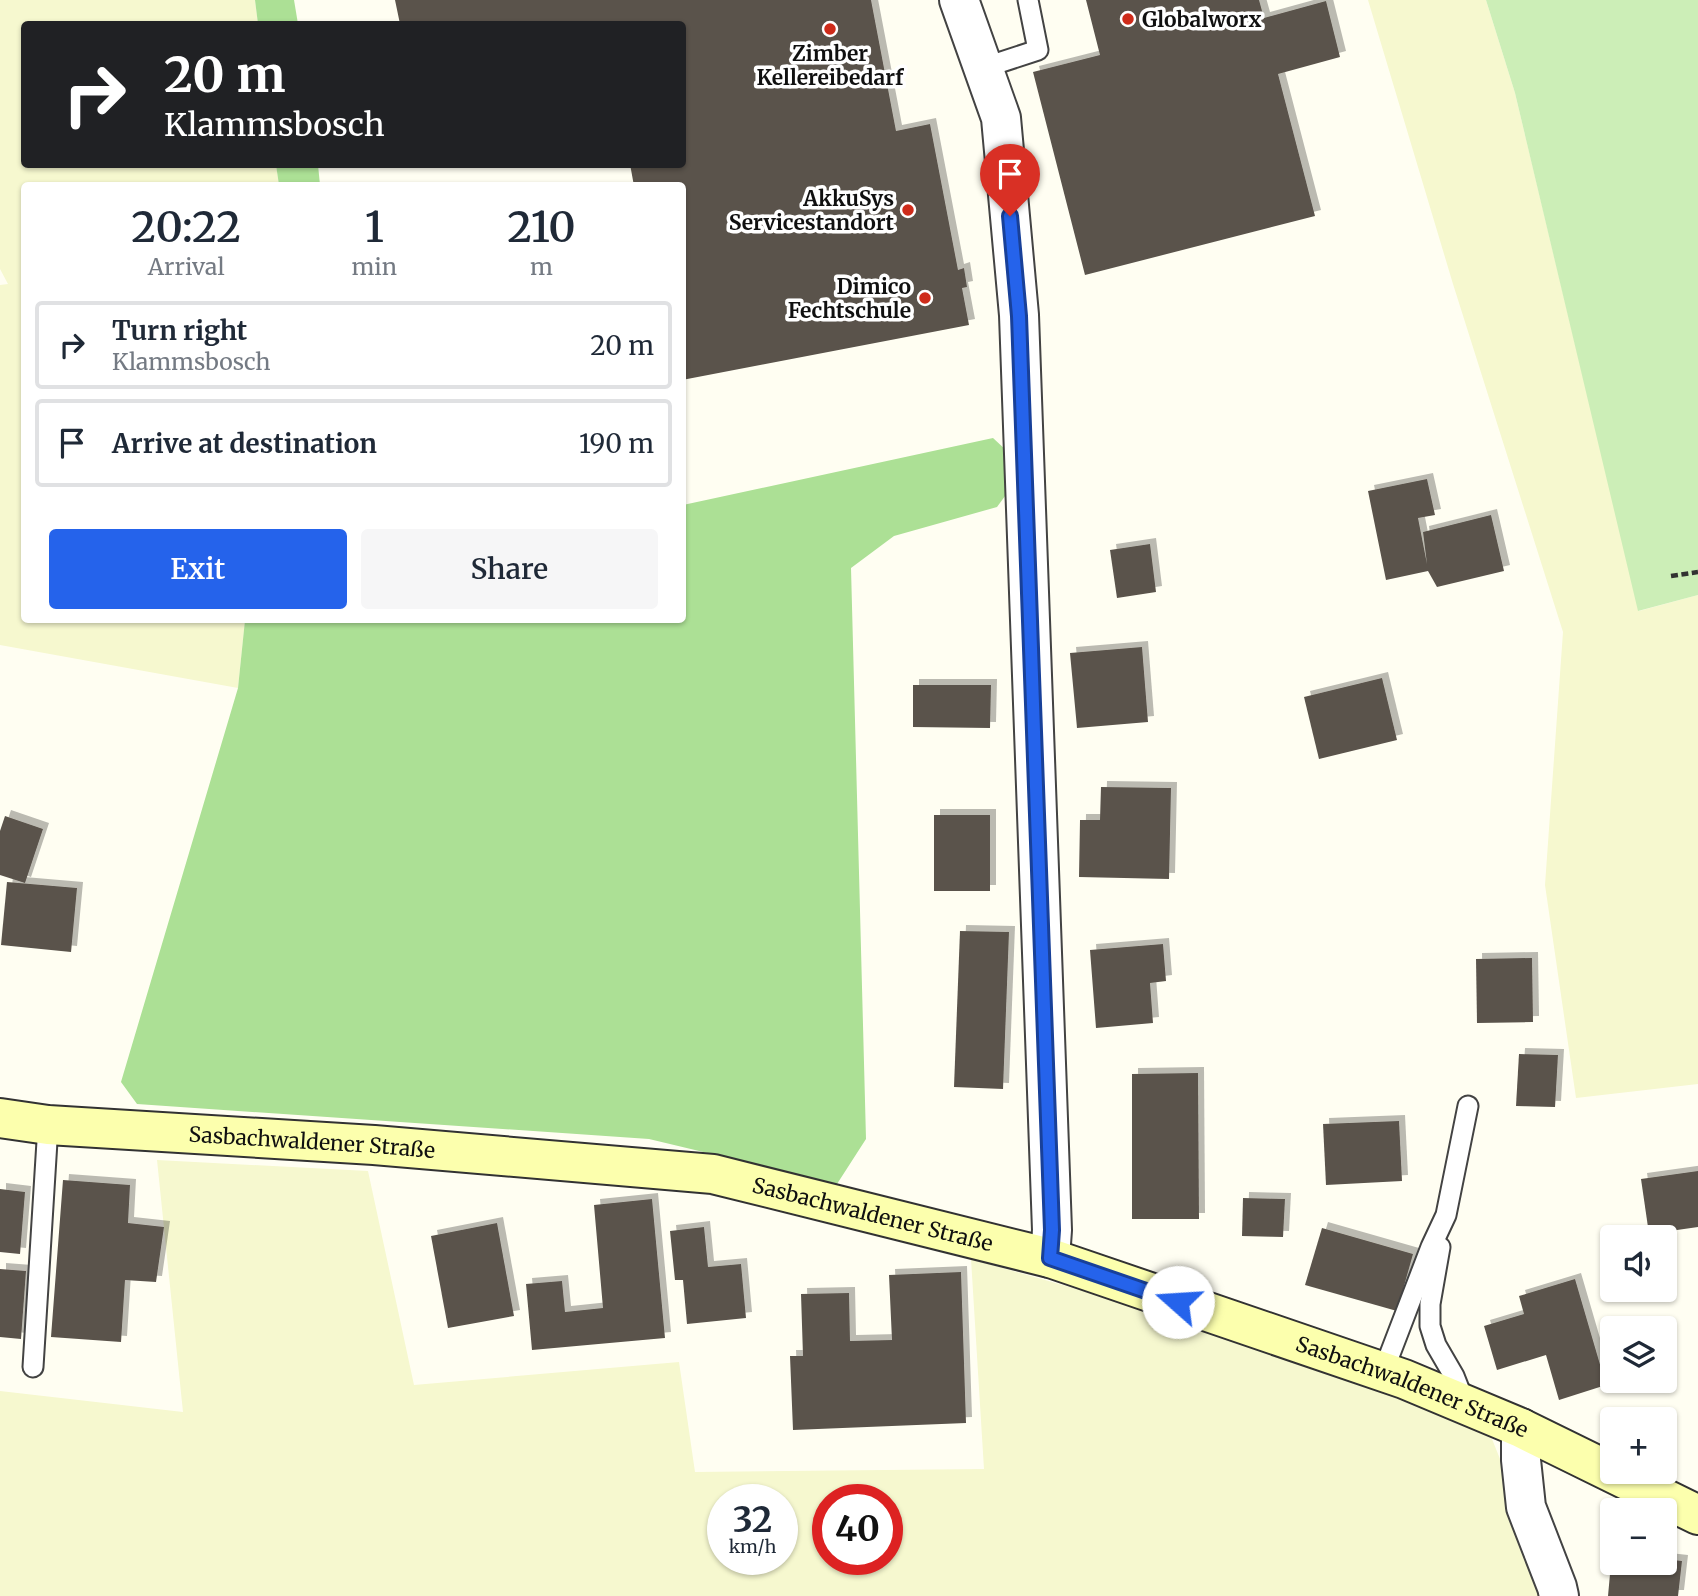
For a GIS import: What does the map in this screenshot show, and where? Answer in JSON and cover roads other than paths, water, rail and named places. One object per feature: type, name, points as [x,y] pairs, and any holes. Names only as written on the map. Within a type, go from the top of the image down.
[{"type":"street","points":[[959,0],[1000,117],[1019,316],[1052,1230],[1050,1258]]},
{"type":"street","name":"Sasbachwaldener Straße","points":[[0,1118],[48,1125],[374,1145],[713,1174],[1050,1258],[1383,1372],[1521,1428],[1698,1515]]},
{"type":"street","points":[[1521,1428],[1526,1507],[1559,1596]]},
{"type":"lane","points":[[983,68],[1038,50],[1028,0]]},
{"type":"lane","points":[[1465,1405],[1454,1376],[1436,1345],[1430,1326],[1430,1304],[1444,1218],[1468,1106]]},
{"type":"lane","points":[[33,1367],[48,1125]]},
{"type":"lane","points":[[1383,1372],[1430,1247],[1444,1218]]},
{"type":"place","name":"Globalworx","points":[[1128,19]]},
{"type":"place","name":"Zimber Kellereibedarf","points":[[830,29]]},
{"type":"place","name":"AkkuSys Servicestandort","points":[[908,210]]},
{"type":"place","name":"Dimico Fechtschule","points":[[925,298]]}]
